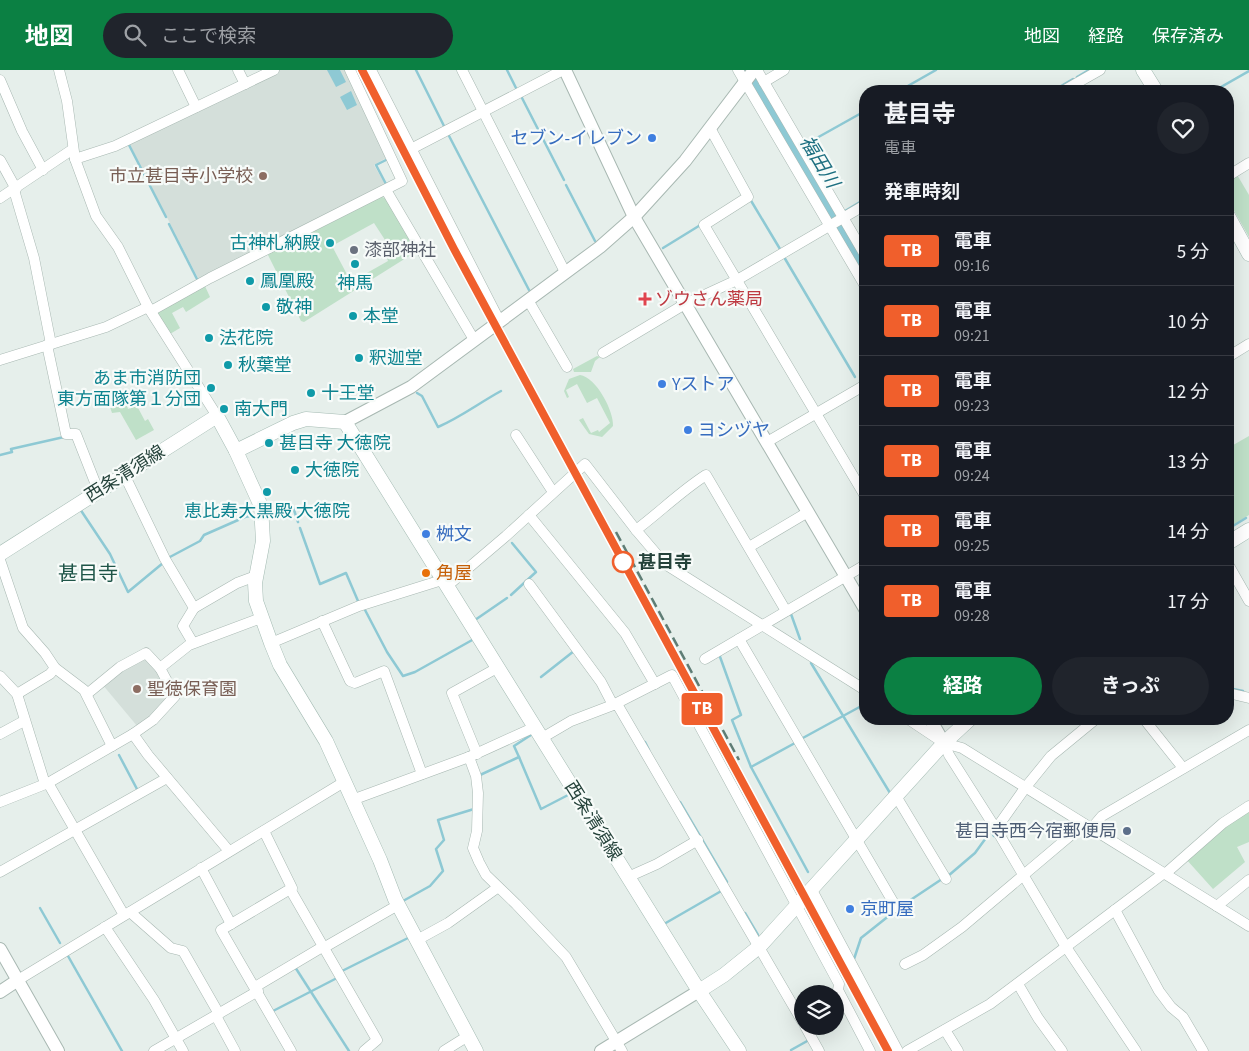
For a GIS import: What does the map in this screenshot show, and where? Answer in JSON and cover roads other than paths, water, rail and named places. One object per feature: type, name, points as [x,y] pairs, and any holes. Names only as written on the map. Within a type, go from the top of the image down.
[{"type":"main road","points":[[1143,70],[1152,85]]},
{"type":"main road","points":[[1234,227],[1249,254]]},
{"type":"main road","points":[[217,416],[236,451],[261,506],[263,541],[256,576],[256,601],[271,643],[280,665],[326,741],[398,905],[476,1051]]},
{"type":"main road","name":"西条清須線","points":[[0,554],[217,416]]},
{"type":"main road","points":[[236,451],[293,423],[306,419],[345,422]]},
{"type":"main road","name":"西条清須線","points":[[345,422],[734,1049]]},
{"type":"main road","points":[[1234,539],[1249,530]]},
{"type":"main road","points":[[699,991],[724,975],[760,946],[944,743],[964,725]]},
{"type":"street","points":[[60,70],[67,101],[74,154],[96,216],[118,247],[150,309],[217,416]]},
{"type":"street","points":[[178,70],[196,107]]},
{"type":"street","points":[[238,70],[245,84]]},
{"type":"street","points":[[0,198],[44,170],[74,154],[115,146],[274,70]]},
{"type":"street","points":[[0,360],[106,327],[150,309],[402,182],[350,70]]},
{"type":"street","points":[[371,70],[499,320]]},
{"type":"street","points":[[462,70],[565,272]]},
{"type":"street","points":[[410,149],[564,70],[634,217],[859,599]]},
{"type":"street","points":[[345,422],[411,387],[448,360],[473,338],[600,247],[634,217],[685,161],[710,128],[741,76],[755,70],[764,82],[859,245]]},
{"type":"street","points":[[764,82],[784,70]]},
{"type":"street","points":[[1073,85],[1100,70]]},
{"type":"street","points":[[741,76],[859,276]]},
{"type":"street","points":[[0,80],[22,131],[44,170]]},
{"type":"street","points":[[710,128],[748,197],[704,225],[859,486]]},
{"type":"street","points":[[0,160],[15,190],[34,258],[66,434],[76,434],[98,490]]},
{"type":"street","points":[[1234,172],[1249,163]]},
{"type":"street","points":[[386,190],[473,338]]},
{"type":"street","points":[[604,353],[685,304],[737,280],[859,208]]},
{"type":"street","points":[[528,300],[567,368]]},
{"type":"street","points":[[1234,353],[1249,344]]},
{"type":"street","points":[[767,442],[859,388]]},
{"type":"street","points":[[516,435],[554,492]]},
{"type":"street","points":[[271,643],[359,606],[444,583],[529,515],[585,464],[665,564],[859,686]]},
{"type":"street","points":[[124,474],[165,560],[194,608]]},
{"type":"street","points":[[636,530],[664,509],[686,488],[706,475],[786,611]]},
{"type":"street","points":[[749,547],[808,512]]},
{"type":"street","points":[[529,515],[625,632],[655,684]]},
{"type":"street","points":[[0,560],[23,628],[45,653],[54,668],[87,694],[112,746]]},
{"type":"street","points":[[705,659],[859,568]]},
{"type":"street","points":[[1234,575],[1249,601]]},
{"type":"street","points":[[193,643],[183,626],[194,608],[237,583],[256,576]]},
{"type":"street","points":[[528,584],[601,682],[615,704],[698,840],[794,1007]]},
{"type":"street","points":[[160,668],[193,643],[261,618]]},
{"type":"street","points":[[322,621],[350,681],[355,683],[384,671],[422,774]]},
{"type":"street","points":[[739,639],[896,906]]},
{"type":"street","points":[[0,801],[46,784],[133,734],[153,720],[175,696],[160,668],[146,653],[120,667],[87,694]]},
{"type":"street","points":[[17,694],[50,674],[54,668]]},
{"type":"street","points":[[497,668],[452,693],[473,755],[476,776],[478,793],[477,831],[474,848],[486,875],[566,957],[619,1046]]},
{"type":"street","points":[[352,800],[615,704],[672,675],[839,984],[838,990],[870,1051]]},
{"type":"street","points":[[0,676],[17,694],[26,716],[24,721],[46,784],[127,914],[171,948],[182,951],[235,1051]]},
{"type":"street","points":[[1234,694],[1249,698]]},
{"type":"street","points":[[0,734],[24,721]]},
{"type":"street","points":[[917,725],[944,743],[962,748],[1249,926]]},
{"type":"street","points":[[934,725],[949,756],[996,829],[1066,947],[1136,1051]]},
{"type":"street","points":[[996,829],[1026,788],[1063,744],[1088,725]]},
{"type":"street","points":[[1149,725],[1184,768]]},
{"type":"street","points":[[905,964],[923,955],[962,926],[1023,874],[1102,816],[1249,731]]},
{"type":"street","points":[[133,734],[167,778],[229,851]]},
{"type":"street","points":[[0,872],[167,778]]},
{"type":"street","points":[[0,992],[344,782]]},
{"type":"street","points":[[896,796],[946,879]]},
{"type":"street","points":[[907,1051],[990,1004],[1018,984],[1164,874],[1223,823],[1249,806]]},
{"type":"street","points":[[264,831],[290,888],[377,1040],[364,1051]]},
{"type":"street","points":[[628,877],[657,864],[698,840]]},
{"type":"street","points":[[201,868],[231,924]]},
{"type":"street","points":[[1217,906],[1249,880]]},
{"type":"street","points":[[290,888],[221,930],[291,1051]]},
{"type":"street","points":[[417,940],[448,923],[497,888]]},
{"type":"street","points":[[812,890],[898,1051]]},
{"type":"street","points":[[154,1051],[217,1015],[324,947],[398,905]]},
{"type":"street","points":[[1114,910],[1160,991],[1171,1007],[1183,1017],[1203,1051]]},
{"type":"street","points":[[105,927],[154,1000],[183,1051]]},
{"type":"street","points":[[0,949],[58,1051]]},
{"type":"street","points":[[1018,984],[1038,1018],[1062,1051]]},
{"type":"street","points":[[601,1051],[619,1046],[699,991]]},
{"type":"street","points":[[945,1030],[958,1051]]},
{"type":"street","points":[[810,1035],[819,1051]]},
{"type":"street","points":[[444,1051],[468,1036]]},
{"type":"water","points":[[327,70],[340,70],[346,82],[336,87]]},
{"type":"water","points":[[742,70],[752,70],[859,252],[859,270]]},
{"type":"water","points":[[351,91],[357,105],[347,110],[340,97]]},
{"type":"waterway","points":[[416,70],[445,128]]},
{"type":"waterway","points":[[507,70],[517,90]]},
{"type":"waterway","points":[[910,85],[936,70]]},
{"type":"waterway","points":[[1077,77],[1089,70]]},
{"type":"waterway","points":[[1224,85],[1249,71]]},
{"type":"waterway","points":[[1063,85],[1073,79]]},
{"type":"waterway","points":[[521,96],[564,180]]},
{"type":"waterway","points":[[806,144],[859,114]]},
{"type":"waterway","points":[[447,132],[529,290]]},
{"type":"waterway","points":[[128,143],[166,217]]},
{"type":"waterway","points":[[387,186],[376,165],[388,159]]},
{"type":"waterway","points":[[566,185],[595,241]]},
{"type":"waterway","points":[[750,199],[780,249]]},
{"type":"waterway","points":[[845,211],[859,203]]},
{"type":"waterway","points":[[169,224],[198,281]]},
{"type":"waterway","points":[[663,248],[702,224]]},
{"type":"waterway","points":[[784,257],[855,377]]},
{"type":"waterway","points":[[417,393],[422,396],[438,427],[501,391]]},
{"type":"waterway","points":[[0,455],[12,452],[11,449],[64,437]]},
{"type":"waterway","points":[[271,512],[293,507],[298,522]]},
{"type":"waterway","points":[[80,509],[110,554],[128,592],[163,563]]},
{"type":"waterway","points":[[168,558],[200,541],[204,535],[245,517],[256,515]]},
{"type":"waterway","points":[[1234,525],[1246,518]]},
{"type":"waterway","points":[[300,528],[320,584],[346,573],[358,601]]},
{"type":"waterway","points":[[511,595],[536,572],[512,543]]},
{"type":"waterway","points":[[475,620],[507,598]]},
{"type":"waterway","points":[[364,608],[387,652],[403,676],[415,672],[474,639]]},
{"type":"waterway","points":[[791,614],[800,639]]},
{"type":"waterway","points":[[541,677],[574,651]]},
{"type":"waterway","points":[[719,654],[741,715],[732,720],[751,767]]},
{"type":"waterway","points":[[811,663],[890,793]]},
{"type":"waterway","name":"福田川","points":[[1234,689],[1243,691]]},
{"type":"waterway","points":[[801,739],[859,707]]},
{"type":"waterway","points":[[480,775],[519,757],[514,746],[534,733]]},
{"type":"waterway","points":[[645,742],[649,750]]},
{"type":"waterway","points":[[795,743],[751,767],[808,872]]},
{"type":"waterway","points":[[119,755],[138,791]]},
{"type":"waterway","points":[[519,757],[541,809],[570,794]]},
{"type":"waterway","points":[[680,802],[727,882]]},
{"type":"waterway","points":[[403,901],[430,886],[443,871],[436,849],[444,840],[438,820],[474,809],[474,806]]},
{"type":"waterway","points":[[948,876],[975,853],[991,831],[994,836]]},
{"type":"waterway","points":[[854,959],[861,938],[900,907],[942,879]]},
{"type":"waterway","points":[[664,924],[723,890]]},
{"type":"waterway","points":[[40,908],[60,943]]},
{"type":"waterway","points":[[745,913],[758,935]]},
{"type":"waterway","points":[[342,971],[410,937]]},
{"type":"waterway","points":[[68,956],[122,1051]]},
{"type":"waterway","points":[[295,967],[349,1051]]},
{"type":"waterway","points":[[273,1011],[337,978]]},
{"type":"waterway","points":[[791,1050],[809,1040]]},
{"type":"railway","points":[[362,70],[454,249],[888,1051]]},
{"type":"railway","points":[[616,532],[739,760]]},
{"type":"train","name":"TB","points":[[362,70],[454,249],[888,1051]]},
{"type":"place","name":"セブン-イレブン","points":[[652,138]]},
{"type":"place","name":"市立甚目寺小学校","points":[[263,176]]},
{"type":"place","name":"古神札納殿","points":[[330,243]]},
{"type":"place","name":"漆部神社","points":[[354,250]]},
{"type":"place","name":"神馬","points":[[355,264]]},
{"type":"place","name":"鳳凰殿","points":[[250,281]]},
{"type":"place","name":"ゾウさん薬局","points":[[645,299]]},
{"type":"place","name":"敬神","points":[[266,307]]},
{"type":"place","name":"本堂","points":[[353,316]]},
{"type":"place","name":"法花院","points":[[209,338]]},
{"type":"place","name":"釈迦堂","points":[[359,358]]},
{"type":"place","name":"秋葉堂","points":[[228,365]]},
{"type":"place","name":"Yストア","points":[[662,384]]},
{"type":"place","name":"あま市消防団 東方面隊第１分団","points":[[211,388]]},
{"type":"place","name":"十王堂","points":[[311,393]]},
{"type":"place","name":"南大門","points":[[224,409]]},
{"type":"place","name":"ヨシヅヤ","points":[[688,430]]},
{"type":"place","name":"甚目寺 大徳院","points":[[269,443]]},
{"type":"place","name":"大徳院","points":[[295,470]]},
{"type":"place","name":"恵比寿大黒殿 大徳院","points":[[267,492]]},
{"type":"place","name":"桝文","points":[[426,534]]},
{"type":"place","name":"甚目寺","points":[[623,562]]},
{"type":"place","name":"角屋","points":[[426,573]]},
{"type":"place","name":"聖徳保育園","points":[[137,689]]},
{"type":"place","name":"甚目寺西今宿郵便局","points":[[1127,831]]},
{"type":"place","name":"京町屋","points":[[850,909]]},
{"type":"district","name":"甚目寺","points":[[88,574]]}]
